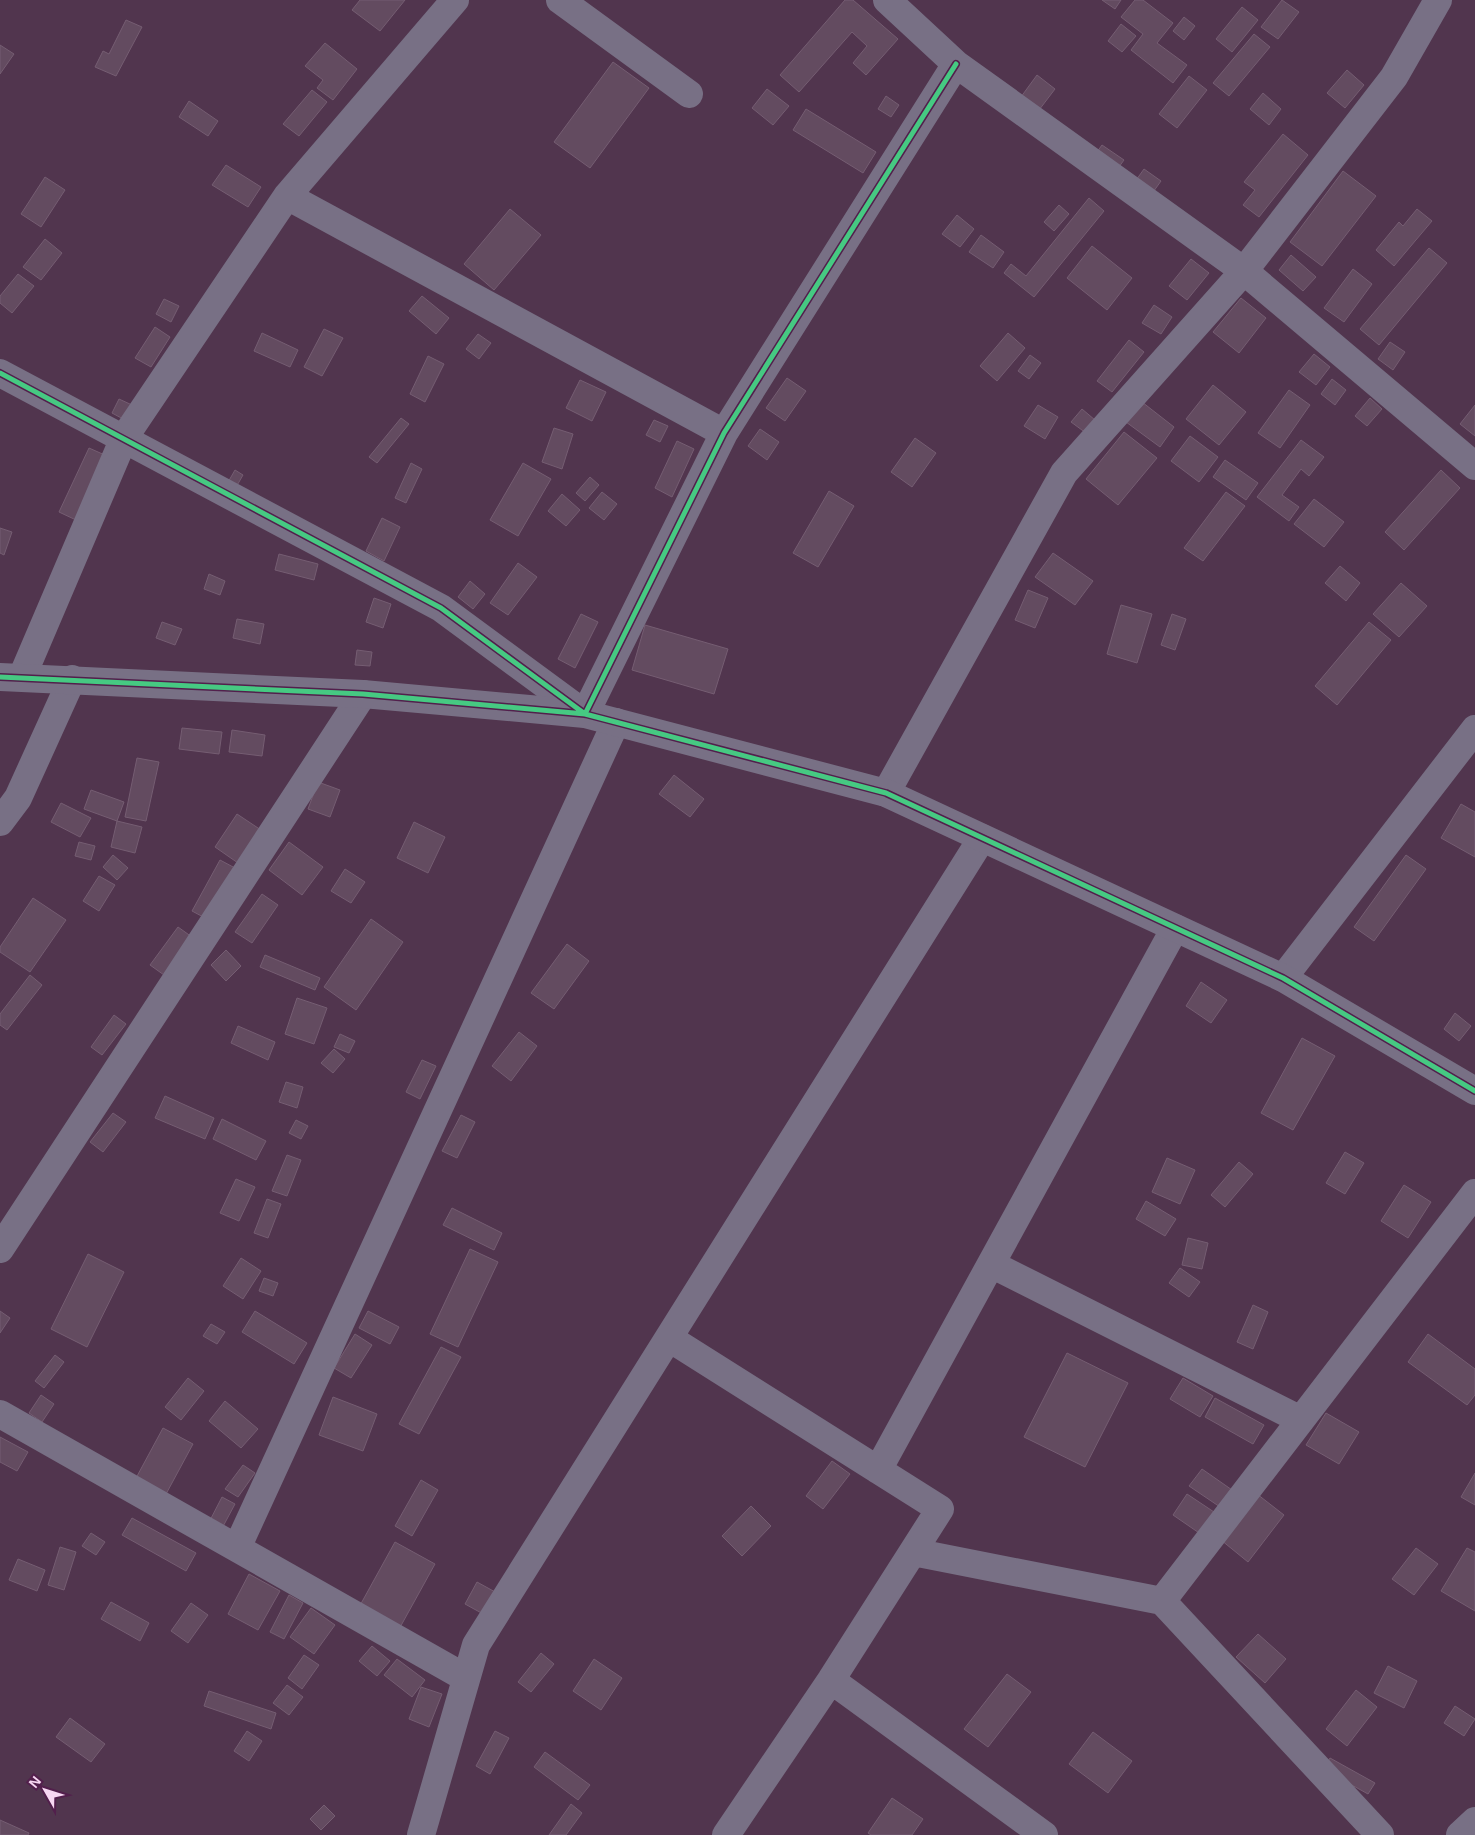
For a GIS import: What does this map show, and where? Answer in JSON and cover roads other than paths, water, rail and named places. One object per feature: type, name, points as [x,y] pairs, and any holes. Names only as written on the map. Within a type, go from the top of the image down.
[{"type":"street","points":[[455,0],[287,196],[124,438],[11,677],[364,694],[585,714],[886,794],[1283,978],[1475,1091]]},
{"type":"street","points":[[560,0],[689,94]]},
{"type":"street","points":[[887,0],[956,64],[1244,271],[1475,466]]},
{"type":"street","points":[[886,794],[1064,472],[1244,271],[1394,77],[1438,0]]},
{"type":"street","points":[[585,714],[724,433],[956,64]]},
{"type":"street","points":[[287,196],[724,433]]},
{"type":"street","points":[[0,373],[441,608],[585,714]]},
{"type":"street","points":[[0,822],[18,798],[72,679]]},
{"type":"street","points":[[0,1249],[364,694]]},
{"type":"street","points":[[237,1548],[616,722]]},
{"type":"street","points":[[1283,978],[1475,728]]},
{"type":"street","points":[[421,1835],[476,1645],[982,838]]},
{"type":"street","points":[[878,1470],[1176,928]]},
{"type":"street","points":[[1162,1601],[1475,1192]]},
{"type":"street","points":[[991,1264],[1301,1420]]},
{"type":"street","points":[[669,1338],[940,1509],[831,1680],[726,1835]]},
{"type":"street","points":[[0,1414],[466,1678]]},
{"type":"street","points":[[913,1552],[1162,1601],[1380,1835]]},
{"type":"street","points":[[831,1680],[1044,1835]]},
{"type":"street","points":[[1460,1835],[1475,1821]]}]
